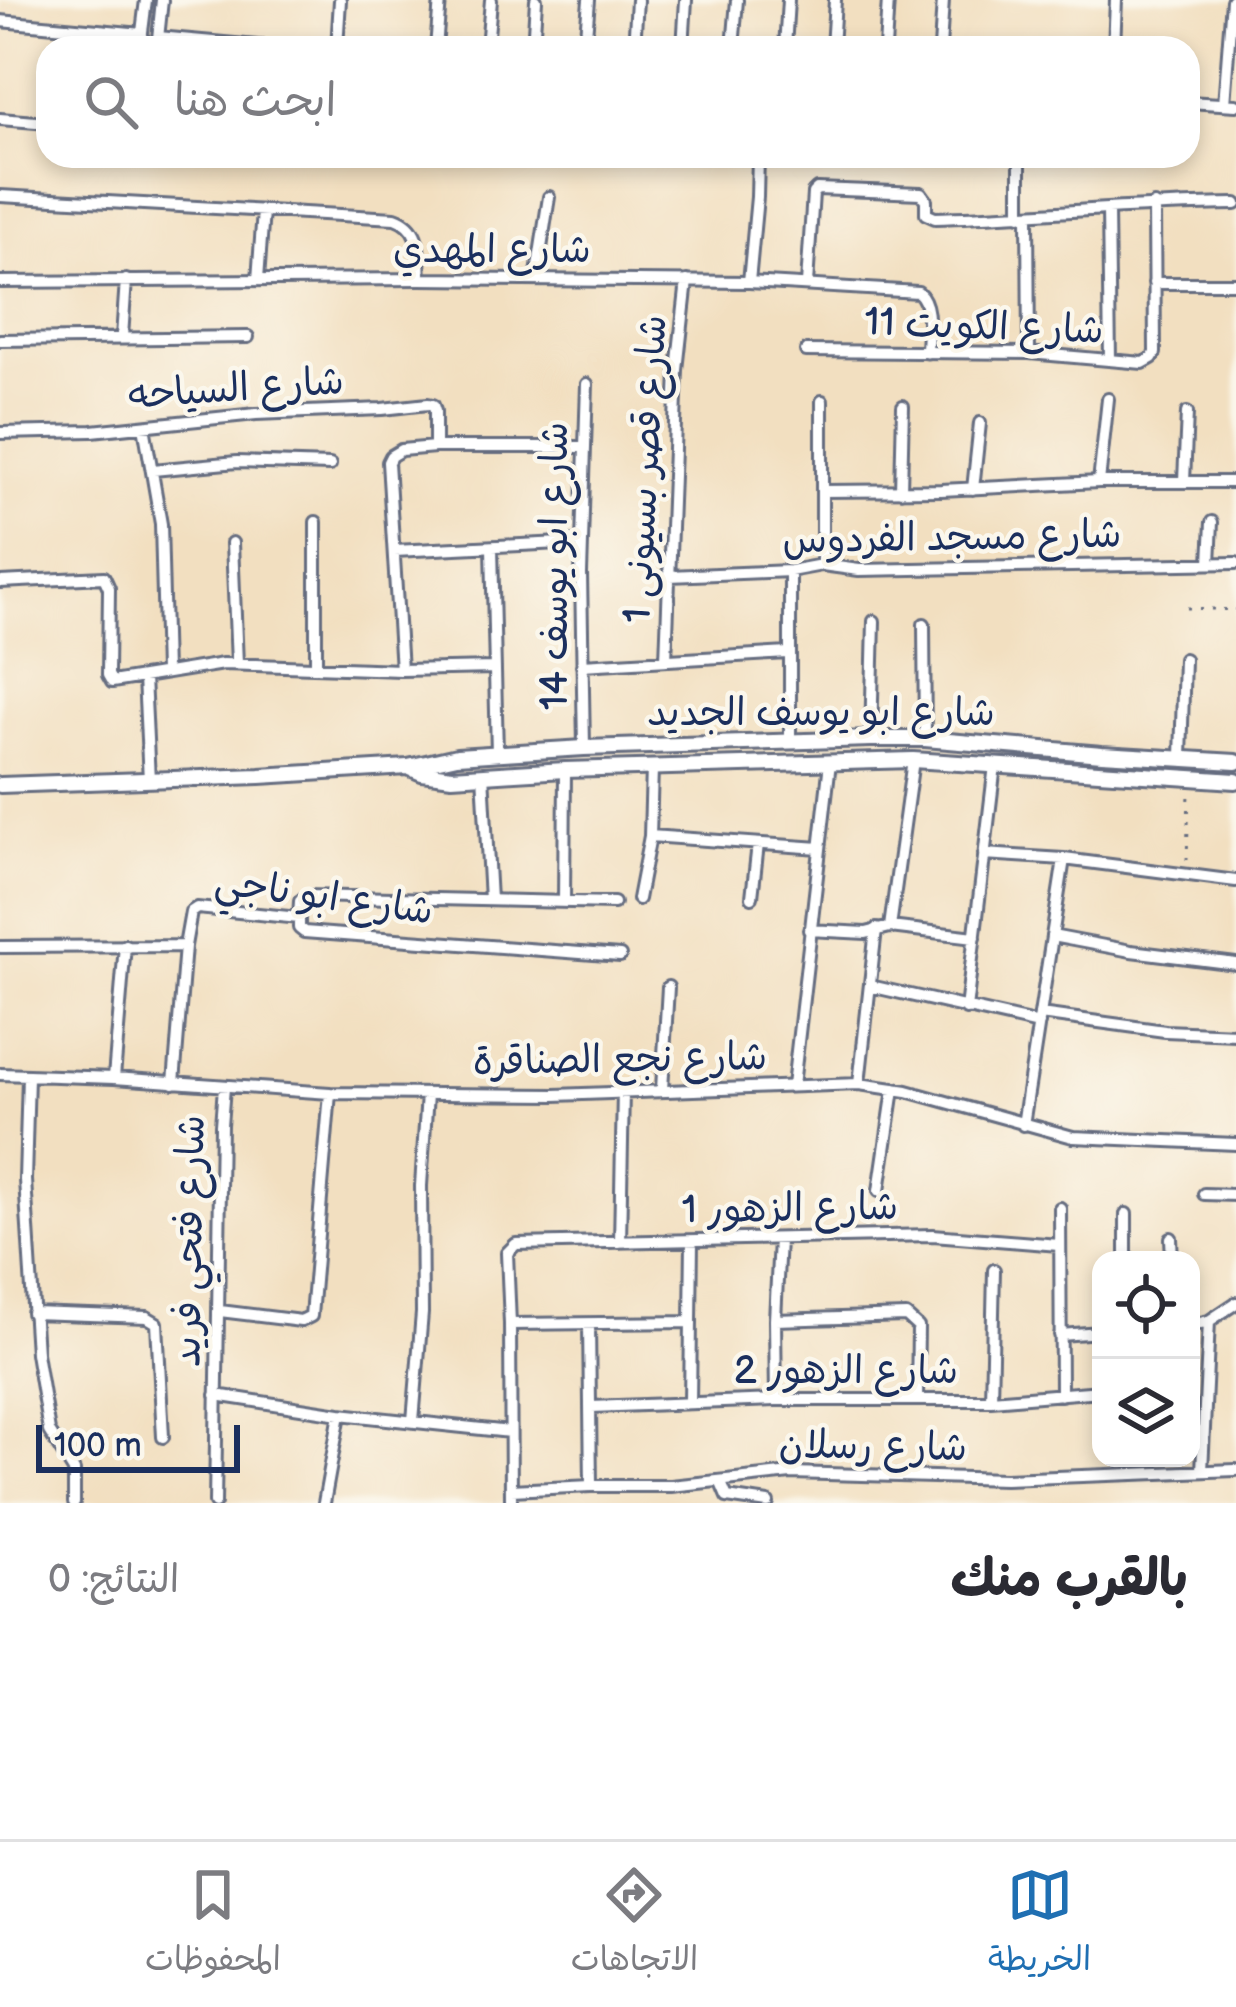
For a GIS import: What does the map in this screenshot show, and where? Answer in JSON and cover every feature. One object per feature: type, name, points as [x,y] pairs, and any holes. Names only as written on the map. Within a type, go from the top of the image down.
[{"type":"street","points":[[142,36],[146,0]]},
{"type":"street","points":[[158,36],[162,0]]},
{"type":"street","points":[[338,36],[340,0]]},
{"type":"street","points":[[437,36],[440,0]]},
{"type":"street","points":[[488,36],[490,0]]},
{"type":"street","points":[[534,36],[536,0]]},
{"type":"street","points":[[586,36],[589,0]]},
{"type":"street","points":[[635,36],[637,0]]},
{"type":"street","points":[[684,36],[686,0]]},
{"type":"street","points":[[734,36],[737,0]]},
{"type":"street","points":[[786,36],[788,0]]},
{"type":"street","points":[[833,36],[835,0]]},
{"type":"street","points":[[886,36],[888,0]]},
{"type":"street","points":[[941,36],[944,0]]},
{"type":"street","points":[[1114,36],[1116,0]]},
{"type":"street","points":[[1200,103],[1230,104],[1232,0]]},
{"type":"street","points":[[0,21],[106,36]]},
{"type":"street","points":[[0,119],[36,122]]},
{"type":"street","points":[[748,282],[758,168]]},
{"type":"street","points":[[1021,168],[1029,353]]},
{"type":"street","points":[[807,284],[814,191],[921,194],[926,214],[932,218],[1236,204]]},
{"type":"street","points":[[0,196],[395,218],[413,228],[418,238],[420,279]]},
{"type":"street","points":[[536,280],[549,197]]},
{"type":"street","points":[[1154,205],[1154,283],[1236,283]]},
{"type":"street","points":[[1108,209],[1110,361]]},
{"type":"street","points":[[258,280],[263,211]]},
{"type":"street","points":[[122,338],[126,280]]},
{"type":"street","name":"شارع المهدي","points":[[0,282],[687,281],[917,292],[927,304],[927,353]]},
{"type":"street","name":"شارع قصر بسيونى 1","points":[[666,660],[677,370],[687,281]]},
{"type":"street","name":"شارع الكويت 11","points":[[806,351],[1029,353],[1143,363],[1155,353],[1154,283]]},
{"type":"street","points":[[0,340],[248,337]]},
{"type":"street","name":"شارع ابو يوسف 14","points":[[584,748],[582,542],[587,384]]},
{"type":"street","points":[[1099,482],[1108,399]]},
{"type":"street","points":[[822,401],[822,565]]},
{"type":"street","name":"شارع السياحه","points":[[0,433],[92,431],[256,414],[428,404],[435,411],[435,448]]},
{"type":"street","points":[[901,491],[903,406]]},
{"type":"street","points":[[1184,482],[1186,413]]},
{"type":"street","points":[[973,489],[980,422]]},
{"type":"street","points":[[143,426],[163,552],[165,672]]},
{"type":"street","points":[[401,670],[388,462],[395,452],[585,447]]},
{"type":"street","points":[[153,470],[254,461],[330,464]]},
{"type":"street","name":"شارع مسجد الفردوس","points":[[822,491],[1236,482]]},
{"type":"street","points":[[316,521],[316,666]]},
{"type":"street","points":[[1210,563],[1212,522]]},
{"type":"street","points":[[394,551],[582,542]]},
{"type":"street","points":[[232,543],[238,664]]},
{"type":"street","points":[[493,547],[496,753]]},
{"type":"street","name":"شارع مسجد الفردوس","points":[[669,576],[790,571],[822,565],[859,570],[1236,563]]},
{"type":"street","points":[[790,571],[790,741]]},
{"type":"street","points":[[0,582],[104,577],[108,582],[108,675],[112,682],[238,664],[495,668]]},
{"type":"street","points":[[871,739],[874,621]]},
{"type":"street","points":[[924,624],[925,739]]},
{"type":"street","points":[[582,664],[788,653]]},
{"type":"street","points":[[1181,758],[1184,659]]},
{"type":"street","points":[[144,679],[149,780]]},
{"type":"street","name":"شارع ابو يوسف الجديد","points":[[0,785],[408,767],[440,758],[584,748],[871,739],[1236,761]]},
{"type":"street","points":[[1101,773],[1102,754]]},
{"type":"street","points":[[468,755],[459,768],[475,775],[490,900]]},
{"type":"street","points":[[890,927],[914,760]]},
{"type":"street","name":"شارع ابو يوسف الجديد","points":[[408,767],[437,776],[914,760],[1236,781]]},
{"type":"street","points":[[793,1086],[830,762]]},
{"type":"street","points":[[966,1009],[995,765]]},
{"type":"street","points":[[638,899],[650,836],[652,768]]},
{"type":"street","points":[[564,902],[565,770]]},
{"type":"street","points":[[650,836],[820,848]]},
{"type":"street","points":[[752,897],[758,844]]},
{"type":"street","points":[[985,854],[1236,881]]},
{"type":"street","points":[[1023,1125],[1064,859]]},
{"type":"street","points":[[298,918],[304,896],[614,903]]},
{"type":"street","name":"شارع ابو ناجي","points":[[174,1083],[185,946],[190,915],[197,908],[298,918],[304,932],[620,956]]},
{"type":"street","points":[[809,931],[866,933],[890,927],[974,937]]},
{"type":"street","points":[[859,1084],[876,929]]},
{"type":"street","points":[[1052,936],[1236,964]]},
{"type":"street","points":[[114,1078],[125,945]]},
{"type":"street","points":[[0,947],[185,946]]},
{"type":"street","points":[[870,986],[966,1009],[1039,1019],[1236,1034]]},
{"type":"street","points":[[662,1090],[668,987]]},
{"type":"street","name":"شارع نجع الصناقرة","points":[[0,1074],[331,1093],[555,1095],[859,1084],[1073,1137],[1236,1144]]},
{"type":"street","points":[[28,1076],[26,1180],[32,1313],[49,1432],[74,1472],[74,1503]]},
{"type":"street","name":"شارع فتحي فريد","points":[[215,1503],[224,1088]]},
{"type":"street","points":[[879,1191],[894,1089]]},
{"type":"street","points":[[620,1242],[623,1091]]},
{"type":"street","points":[[220,1311],[301,1321],[311,1316],[331,1093]]},
{"type":"street","points":[[413,1421],[422,1313],[421,1186],[427,1094]]},
{"type":"street","points":[[1204,1195],[1236,1195]]},
{"type":"street","points":[[1060,1208],[1060,1395]]},
{"type":"street","points":[[1126,1214],[1126,1251]]},
{"type":"street","name":"شارع الزهور 1","points":[[510,1324],[506,1253],[523,1243],[933,1235],[1059,1245]]},
{"type":"street","points":[[1171,1238],[1172,1251]]},
{"type":"street","points":[[776,1400],[779,1240]]},
{"type":"street","points":[[690,1403],[692,1241]]},
{"type":"street","points":[[991,1400],[994,1270]]},
{"type":"street","points":[[1200,1324],[1236,1303]]},
{"type":"street","points":[[32,1313],[147,1317],[157,1323],[163,1437]]},
{"type":"street","points":[[775,1320],[906,1316],[918,1327],[917,1400]]},
{"type":"street","points":[[511,1496],[510,1324],[691,1322]]},
{"type":"street","points":[[1202,1471],[1209,1322]]},
{"type":"street","points":[[590,1324],[591,1486]]},
{"type":"street","points":[[1060,1335],[1092,1333]]},
{"type":"street","points":[[1200,1377],[1207,1376]]},
{"type":"street","name":"شارع الزهور 2","points":[[591,1407],[776,1400],[991,1400],[1092,1392]]},
{"type":"street","points":[[216,1395],[510,1432]]},
{"type":"street","points":[[324,1503],[340,1414]]},
{"type":"street","name":"شارع رسلان","points":[[511,1496],[591,1486],[721,1483],[791,1473],[1005,1479],[1236,1470]]},
{"type":"street","points":[[721,1483],[723,1493],[731,1498],[768,1503]]},
{"type":"street","points":[[670,1503],[671,1486]]},
{"type":"path","points":[[1187,608],[1236,610]]},
{"type":"path","points":[[1187,874],[1190,778]]}]
